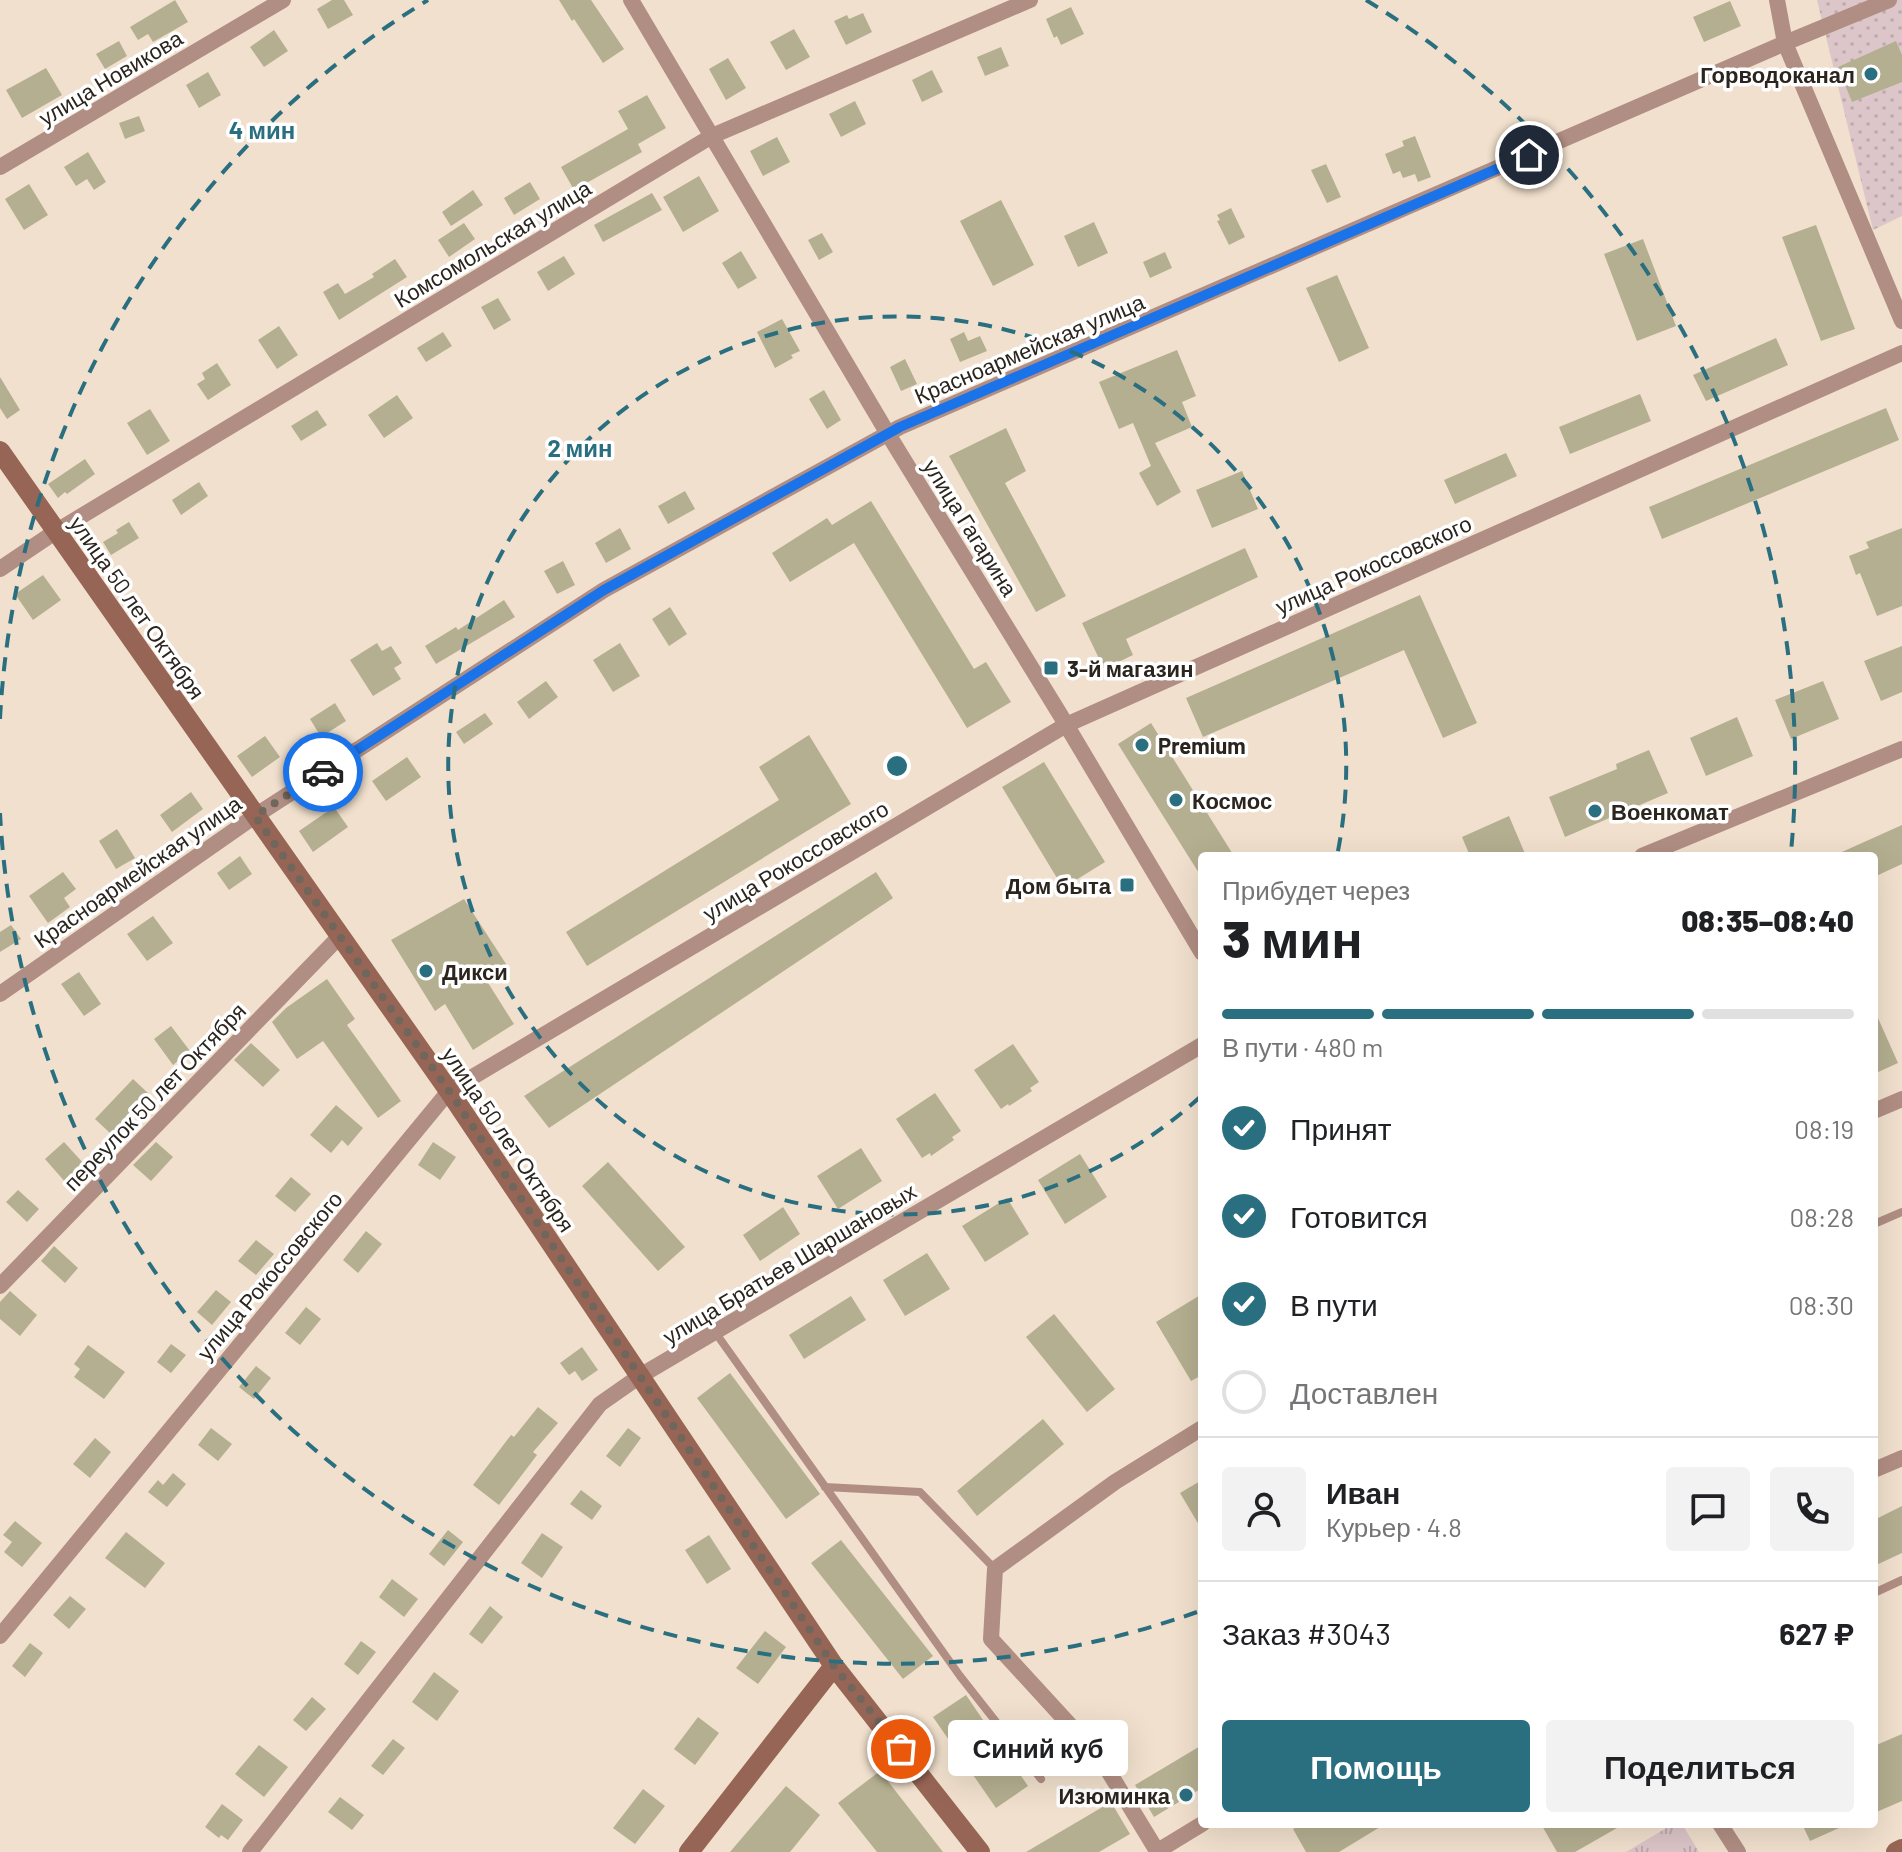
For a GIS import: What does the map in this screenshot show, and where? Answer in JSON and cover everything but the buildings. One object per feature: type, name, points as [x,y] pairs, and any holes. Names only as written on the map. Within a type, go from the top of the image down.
[{"type":"street","name":"улица Новикова","points":[[0,167],[283,0]]},
{"type":"street","name":"улица Гагарина","points":[[631,0],[888,434],[1198,946]]},
{"type":"street","name":"Комсомольская улица","points":[[0,569],[55,532],[712,136],[1030,0]]},
{"type":"street","points":[[1777,0],[1785,43],[1902,321]]},
{"type":"street","name":"Красноармейская улица","points":[[0,994],[255,816],[604,590],[888,434],[1889,0]]},
{"type":"street","name":"улица Рокоссовского","points":[[0,1636],[449,1091],[1066,725],[1902,353]]},
{"type":"street","name":"улица 50 лет Октября","points":[[0,451],[449,1091],[834,1666],[980,1852]]},
{"type":"street","points":[[1652,852],[1902,749]]},
{"type":"street","name":"переулок 50 лет Октября","points":[[0,1286],[340,936]]},
{"type":"street","name":"улица Братьев Шаршановых","points":[[250,1852],[600,1404],[640,1376],[1198,1047]]},
{"type":"street","points":[[1878,1109],[1902,1099]]},
{"type":"street","points":[[1198,1430],[1115,1482],[995,1569],[991,1639],[1101,1759],[1156,1852],[1198,1826]]},
{"type":"street","points":[[1878,1468],[1902,1458]]},
{"type":"street","points":[[689,1852],[834,1666]]},
{"type":"street","points":[[1723,1828],[1738,1852]]},
{"type":"street","points":[[1896,1852],[1902,1849]]},
{"type":"lane","points":[[1878,1222],[1902,1212]]},
{"type":"lane","points":[[715,1332],[960,1676],[1041,1779]]},
{"type":"lane","points":[[825,1487],[920,1492],[995,1569]]},
{"type":"lane","points":[[1878,1591],[1902,1580]]},
{"type":"green space","points":[[1817,0],[1902,0],[1902,216],[1873,230]]},
{"type":"green space","points":[[1666,1828],[1684,1828],[1699,1852],[1626,1852]]},
{"type":"way so far","points":[[323,772],[255,816],[449,1091],[834,1666],[901,1749]]},
{"type":"place","name":"Горводоканал","points":[[1871,74]]},
{"type":"place","name":"3-й магазин","points":[[1051,668]]},
{"type":"place","name":"Premium","points":[[1142,745]]},
{"type":"place","name":"Космос","points":[[1176,800]]},
{"type":"place","name":"Военкомат","points":[[1595,811]]},
{"type":"place","name":"Дом быта","points":[[1127,885]]},
{"type":"place","name":"Дикси","points":[[426,971]]},
{"type":"place","name":"Синий куб","points":[[901,1749]]},
{"type":"place","name":"Изюминка","points":[[1186,1795]]},
{"type":"route","points":[[323,772],[604,590],[900,427],[1529,155]]}]
